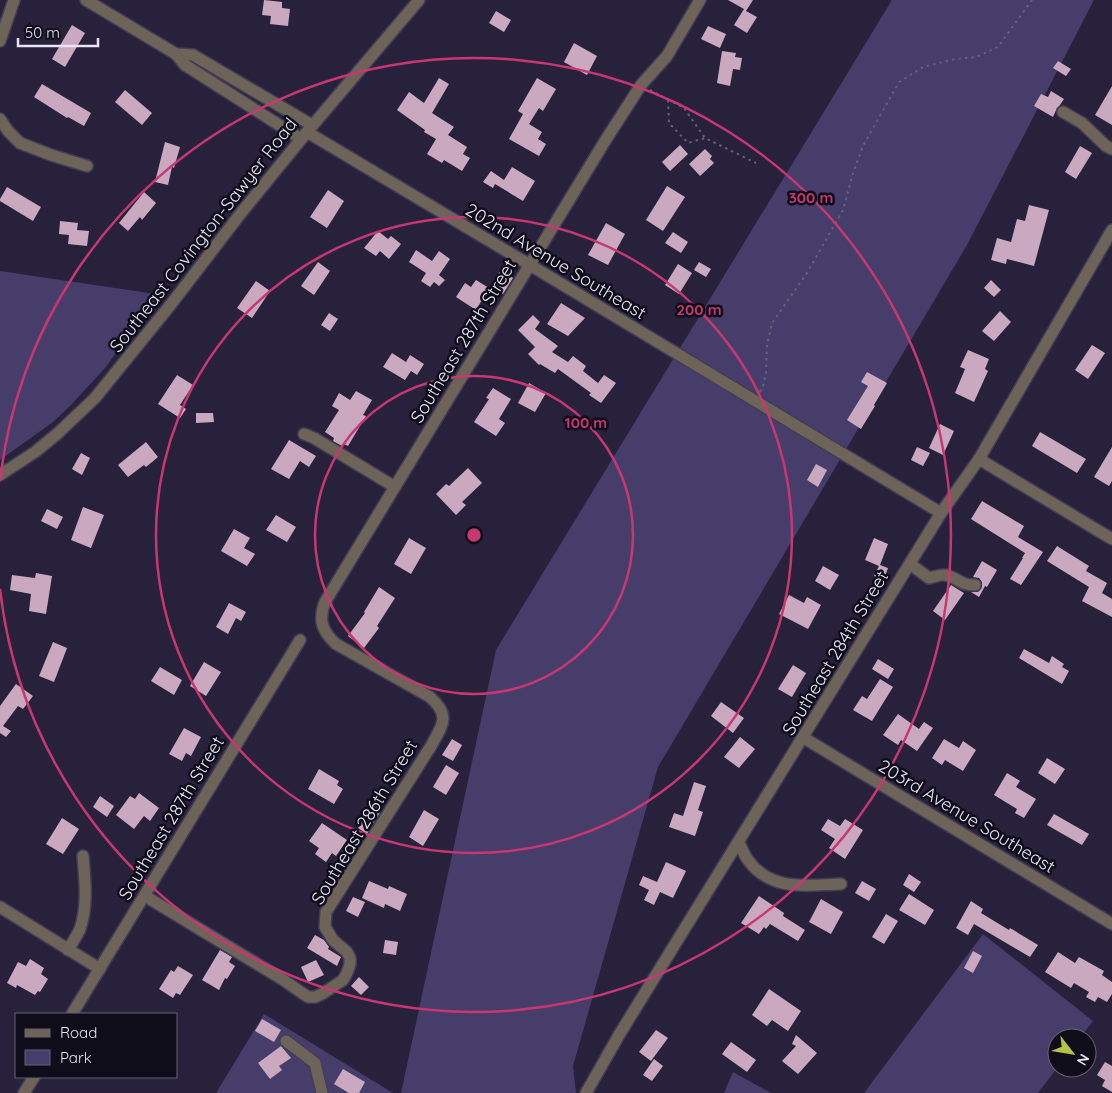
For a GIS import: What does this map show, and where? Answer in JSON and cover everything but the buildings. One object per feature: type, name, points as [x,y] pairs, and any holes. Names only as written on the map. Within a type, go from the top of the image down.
[{"type":"street","points":[[0,41],[3,21],[14,0]]},
{"type":"street","name":"202nd Avenue Southeast","points":[[86,0],[176,54],[185,65],[307,132],[941,513]]},
{"type":"street","name":"Southeast Covington-Sawyer Road","points":[[0,475],[35,452],[64,428],[95,398],[307,132],[419,0]]},
{"type":"street","name":"Southeast 287th Street","points":[[442,712],[430,697],[336,644],[328,636],[321,618],[321,611],[641,85],[667,56],[700,0]]},
{"type":"street","name":"202nd Avenue Southeast","points":[[176,54],[193,55],[307,132]]},
{"type":"street","points":[[1063,112],[1082,123],[1106,146],[1112,149]]},
{"type":"street","points":[[0,119],[8,131],[20,143],[87,166]]},
{"type":"street","name":"Southeast 284th Street","points":[[586,1093],[619,1036],[941,513],[979,459],[1112,230]]},
{"type":"street","points":[[304,434],[314,438],[395,487]]},
{"type":"street","points":[[979,459],[1112,539]]},
{"type":"street","points":[[910,564],[929,578],[948,575],[965,585],[975,585]]},
{"type":"street","name":"Southeast 287th Street","points":[[73,1013],[300,640]]},
{"type":"street","name":"Southeast 286th Street","points":[[145,896],[282,979],[308,997],[322,994],[343,980],[350,964],[347,952],[333,940],[325,926],[326,912],[431,746],[443,723],[442,712]]},
{"type":"street","name":"203rd Avenue Southeast","points":[[804,738],[1112,924]]},
{"type":"street","points":[[739,842],[747,859],[766,878],[790,885],[841,884]]},
{"type":"street","points":[[68,950],[80,931],[84,912],[86,886],[83,856]]},
{"type":"street","points":[[0,907],[100,969]]},
{"type":"street","points":[[286,1041],[315,1063],[322,1093]]},
{"type":"street","points":[[24,1093],[33,1078]]},
{"type":"path","points":[[755,401],[765,380],[767,345],[772,323],[807,273],[844,210],[863,146],[899,82],[923,67],[954,58],[976,57],[998,47],[1032,0]]},
{"type":"path","points":[[641,85],[684,108],[705,138],[756,163]]},
{"type":"path","points":[[668,100],[669,123],[688,143],[705,138]]},
{"type":"green space","points":[[892,0],[1094,0],[967,245],[658,767],[573,1066],[576,1093],[401,1093],[496,650]]},
{"type":"green space","points":[[0,271],[162,295],[105,368],[71,405],[53,422],[0,460]]},
{"type":"green space","points":[[983,934],[1093,1021],[1088,1028],[1047,1028],[1047,1078],[1049,1078],[1038,1093],[864,1093]]},
{"type":"green space","points":[[264,1014],[393,1093],[216,1093]]},
{"type":"green space","points":[[733,1072],[771,1093],[724,1093]]}]
